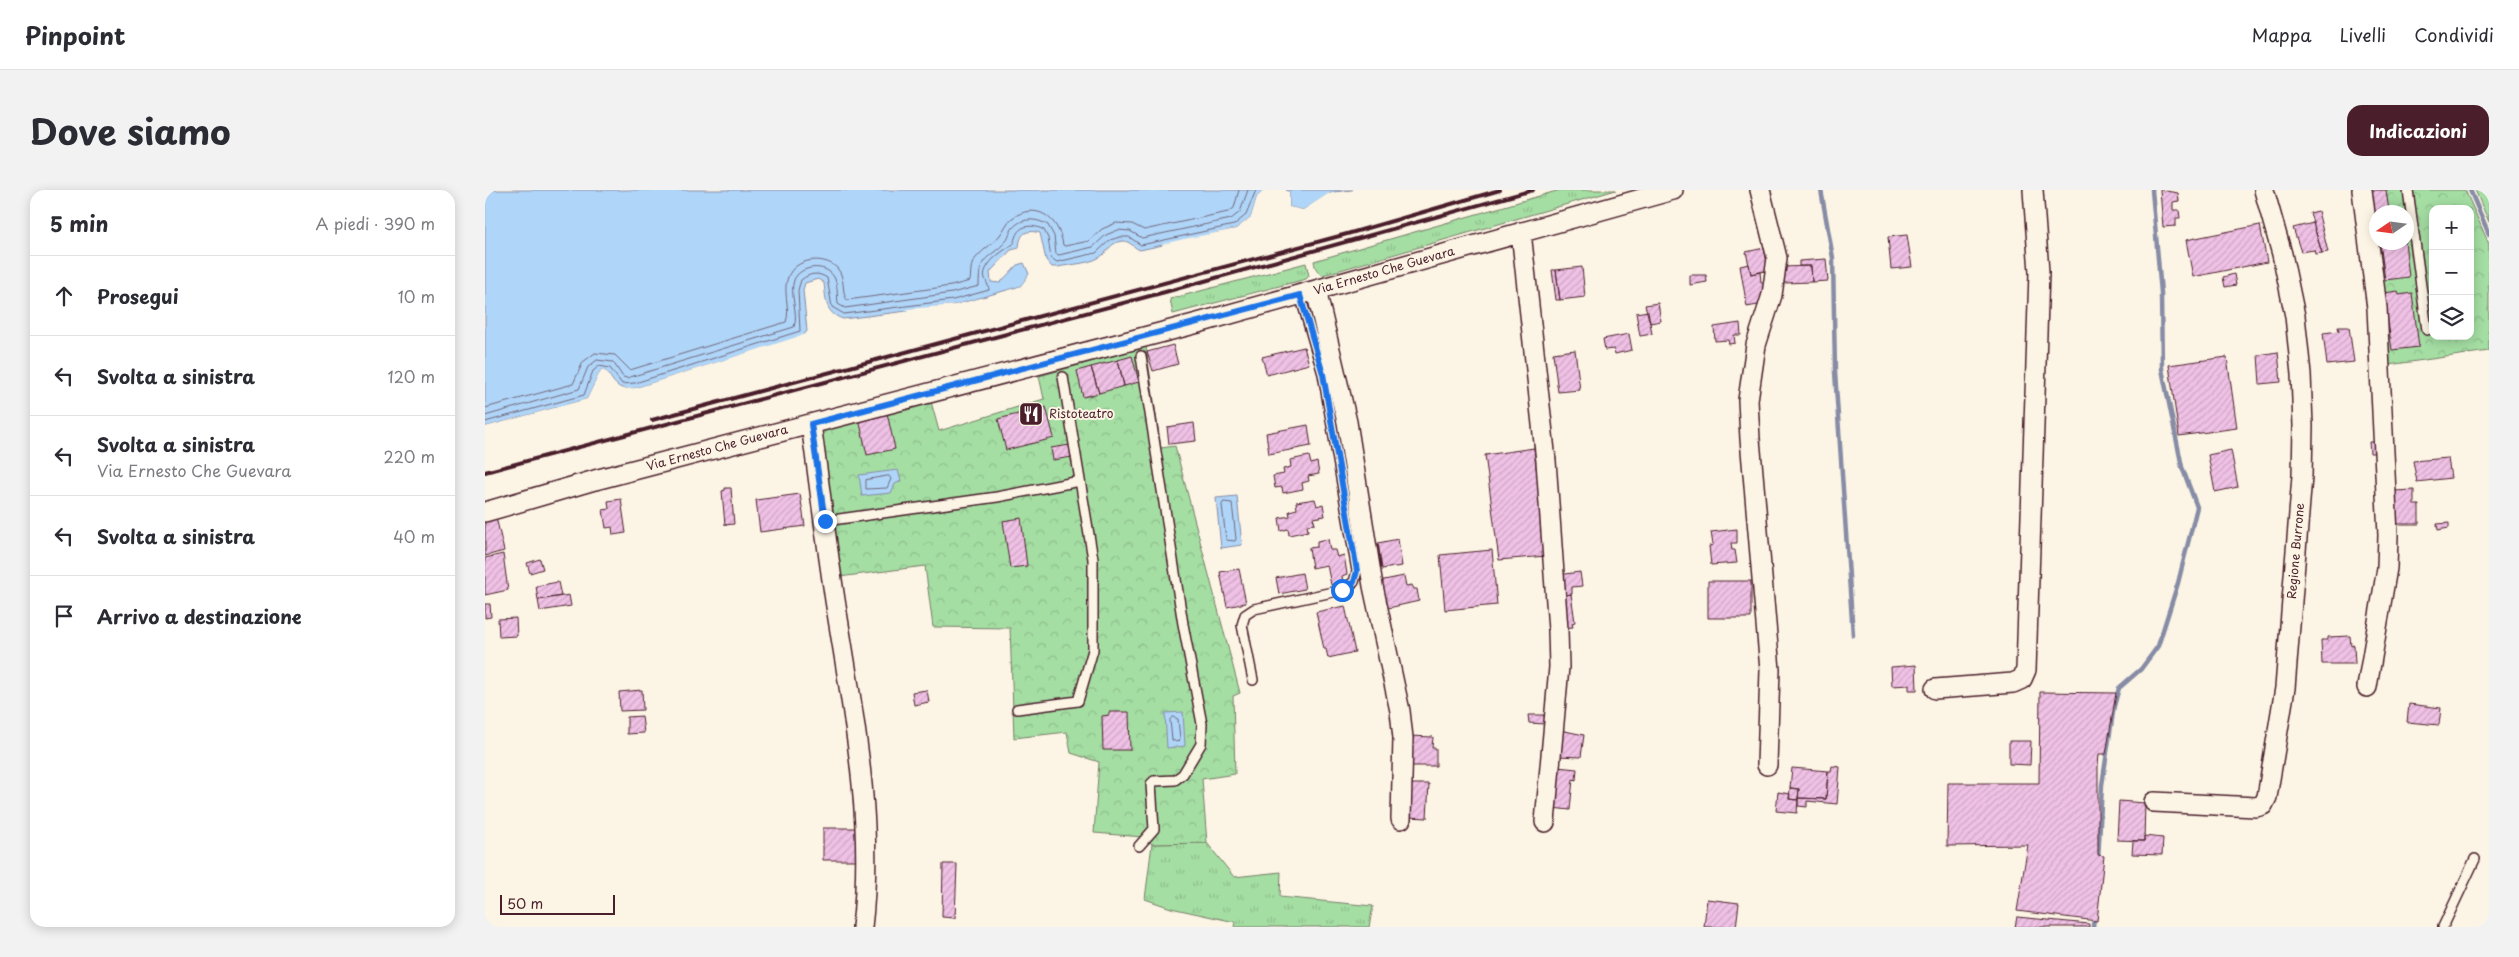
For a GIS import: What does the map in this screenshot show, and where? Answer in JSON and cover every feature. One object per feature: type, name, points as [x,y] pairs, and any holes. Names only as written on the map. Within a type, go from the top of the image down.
[{"type":"street","name":"Via Ernesto Che Guevara","points":[[485,512],[595,480],[1308,292],[1673,190]]},
{"type":"street","points":[[1760,190],[1777,258],[1772,294],[1756,345],[1749,400],[1750,449],[1771,670],[1767,765]]},
{"type":"street","points":[[1935,688],[2013,684],[2022,679],[2026,670],[2038,281],[2033,190]]},
{"type":"street","name":"Regione Burrone","points":[[2154,802],[2256,807],[2263,804],[2267,797],[2285,688],[2303,426],[2301,374],[2295,316],[2282,254],[2264,190]]},
{"type":"street","points":[[2362,190],[2377,308],[2388,535],[2387,568],[2367,687]]},
{"type":"street","points":[[1521,232],[1546,461],[1558,630],[1559,667],[1545,822]]},
{"type":"street","points":[[1308,292],[1347,422],[1373,586],[1400,711],[1403,738],[1401,820]]},
{"type":"street","points":[[811,424],[835,598],[862,768],[866,874],[862,927]]},
{"type":"lane","points":[[2407,190],[2427,330]]},
{"type":"lane","points":[[1253,680],[1242,625],[1245,615],[1254,610],[1342,590],[1354,582],[1357,571],[1308,292]]},
{"type":"lane","points":[[1139,846],[1153,829],[1151,784],[1154,781],[1175,780],[1183,774],[1201,744],[1202,724],[1183,624],[1141,356]]},
{"type":"lane","points":[[1017,709],[1078,701],[1093,650],[1093,560],[1063,376]]},
{"type":"lane","points":[[825,521],[997,497],[1080,481]]},
{"type":"lane","points":[[2443,927],[2475,859]]},
{"type":"green space","points":[[1560,190],[1616,190],[1323,275],[1315,266],[1314,261]]},
{"type":"green space","points":[[2368,190],[2465,190],[2472,205],[2429,205],[2429,340],[2474,340],[2474,210],[2489,244],[2489,351],[2388,365],[2375,250],[2414,250],[2414,205],[2370,205]]},
{"type":"green space","points":[[2475,190],[2489,190],[2489,222]]},
{"type":"green space","points":[[1306,263],[1309,276],[1306,279],[1173,314],[1170,299]]},
{"type":"green space","points":[[1146,347],[1161,448],[1175,446],[1240,693],[1233,696],[1235,774],[1202,779],[1207,843],[1152,844],[1143,837],[1094,833],[1099,762],[1071,753],[1067,732],[1014,738],[1010,628],[933,627],[925,566],[839,577],[818,428],[930,398],[939,431],[1044,399],[1039,376]]},
{"type":"green space","points":[[1207,843],[1234,877],[1281,872],[1280,897],[1373,906],[1369,927],[1234,927],[1235,922],[1171,908],[1145,899],[1152,844]]},
{"type":"water","points":[[485,190],[1264,190],[1257,197],[1251,217],[1236,229],[1140,250],[1123,241],[1116,243],[1100,257],[1082,263],[1052,267],[1046,260],[1040,233],[1027,232],[1022,236],[1019,248],[1011,250],[990,272],[991,282],[1000,283],[1017,265],[1024,263],[1029,274],[1021,286],[955,305],[843,319],[830,310],[826,301],[824,283],[818,279],[805,283],[803,290],[807,331],[803,336],[636,388],[622,388],[613,381],[607,372],[601,370],[587,399],[485,427]]},
{"type":"water","points":[[1286,190],[1353,190],[1333,192],[1303,210],[1289,207],[1289,192]]},
{"type":"water","points":[[898,470],[901,481],[895,484],[891,493],[862,496],[859,475]]},
{"type":"water","points":[[1237,496],[1242,545],[1221,548],[1216,498]]},
{"type":"water","points":[[1183,712],[1185,746],[1167,748],[1165,713]]},
{"type":"pier","points":[[1264,190],[1266,191],[1259,198],[1253,218],[1237,232],[1161,247],[1163,244],[1236,229],[1251,217],[1257,197]]},
{"type":"pier","points":[[1284,190],[1289,192],[1289,207],[1303,210],[1328,194],[1356,190],[1354,192],[1329,196],[1317,206],[1303,213],[1287,208],[1287,194]]},
{"type":"pier","points":[[1031,272],[1029,281],[1022,288],[1010,294],[955,307],[908,312],[907,309],[955,305],[1009,291],[1021,286]]},
{"type":"pier","points":[[809,334],[804,338],[774,348],[637,390],[620,391],[613,387],[606,374],[601,373],[593,396],[588,401],[485,430],[485,427],[587,399],[601,370],[607,372],[614,385],[621,389],[636,388]]},
{"type":"building","points":[[2160,190],[2178,193],[2179,201],[2173,202],[2173,210],[2179,210],[2180,218],[2176,218],[2176,226],[2163,227]]},
{"type":"building","points":[[2368,190],[2386,190],[2388,205],[2370,205]]},
{"type":"building","points":[[2318,211],[2328,252],[2322,253],[2310,213]]},
{"type":"building","points":[[2313,223],[2322,253],[2315,254],[2314,250],[2301,252],[2293,228]]},
{"type":"building","points":[[2260,225],[2267,262],[2193,277],[2186,240]]},
{"type":"building","points":[[1907,235],[1912,267],[1891,269],[1888,237]]},
{"type":"building","points":[[1764,248],[1769,270],[1751,274],[1746,252]]},
{"type":"building","points":[[2381,250],[2406,250],[2409,277],[2385,280]]},
{"type":"building","points":[[1826,259],[1828,281],[1812,282],[1811,266],[1799,266],[1799,261]]},
{"type":"building","points":[[1749,264],[1751,274],[1760,272],[1761,282],[1765,282],[1763,304],[1747,307],[1740,266]]},
{"type":"building","points":[[1811,266],[1812,282],[1784,283],[1783,267]]},
{"type":"building","points":[[1582,267],[1585,297],[1560,300],[1556,270]]},
{"type":"building","points":[[1552,270],[1556,270],[1560,300],[1556,300]]},
{"type":"building","points":[[2234,274],[2236,285],[2225,287],[2223,277]]},
{"type":"building","points":[[1690,275],[1706,275],[1707,282],[1690,285]]},
{"type":"building","points":[[2398,291],[2399,295],[2412,293],[2419,347],[2392,350],[2384,293]]},
{"type":"building","points":[[1658,303],[1661,321],[1650,323],[1645,305]]},
{"type":"building","points":[[1648,311],[1652,334],[1640,336],[1636,313]]},
{"type":"building","points":[[1740,323],[1741,335],[1734,335],[1735,343],[1729,344],[1728,340],[1715,341],[1714,327]]},
{"type":"building","points":[[2338,327],[2349,327],[2354,362],[2327,365],[2323,333],[2339,331]]},
{"type":"building","points":[[1629,334],[1632,350],[1615,354],[1614,349],[1605,350],[1603,339]]},
{"type":"building","points":[[1173,345],[1178,364],[1153,371],[1147,352]]},
{"type":"building","points":[[1304,347],[1309,364],[1267,375],[1262,357]]},
{"type":"building","points":[[1575,350],[1580,390],[1558,392],[1553,353]]},
{"type":"building","points":[[2278,352],[2281,382],[2260,384],[2258,355]]},
{"type":"building","points":[[1132,356],[1139,382],[1124,386],[1118,360]]},
{"type":"building","points":[[2227,357],[2237,428],[2179,436],[2169,365]]},
{"type":"building","points":[[1118,360],[1124,386],[1099,393],[1091,367]]},
{"type":"building","points":[[1091,367],[1099,393],[1083,397],[1077,371]]},
{"type":"building","points":[[1046,407],[1054,438],[1006,450],[998,419]]},
{"type":"building","points":[[887,413],[895,449],[867,455],[859,419]]},
{"type":"building","points":[[1194,423],[1196,441],[1169,444],[1167,427]]},
{"type":"building","points":[[1308,425],[1311,446],[1269,454],[1266,433]]},
{"type":"building","points":[[2369,442],[2381,442],[2383,453],[2370,453]]},
{"type":"building","points":[[1070,445],[1072,457],[1053,460],[1051,448]]},
{"type":"building","points":[[1534,448],[1546,556],[1499,560],[1485,455]]},
{"type":"building","points":[[2231,450],[2238,487],[2215,492],[2208,455]]},
{"type":"building","points":[[1309,456],[1311,464],[1317,462],[1319,474],[1308,476],[1309,481],[1302,483],[1303,489],[1283,493],[1282,487],[1275,488],[1273,476],[1284,474],[1283,469],[1291,467],[1290,460]]},
{"type":"building","points":[[2448,458],[2451,478],[2417,482],[2413,461]]},
{"type":"building","points":[[725,488],[731,488],[734,524],[725,525],[722,491]]},
{"type":"building","points":[[2414,490],[2414,505],[2419,505],[2419,524],[2394,524],[2394,491]]},
{"type":"building","points":[[800,494],[805,526],[760,532],[756,500]]},
{"type":"building","points":[[621,499],[626,533],[613,535],[612,527],[606,528],[603,510],[609,509],[608,501]]},
{"type":"building","points":[[1315,499],[1317,506],[1323,504],[1325,516],[1313,518],[1315,524],[1307,525],[1308,531],[1289,535],[1288,529],[1281,531],[1279,518],[1290,516],[1289,511],[1297,509],[1296,502]]},
{"type":"building","points":[[496,517],[504,551],[485,556],[485,520]]},
{"type":"building","points":[[1021,518],[1027,566],[1010,568],[1003,521]]},
{"type":"building","points":[[2449,523],[2449,528],[2438,530],[2437,524]]},
{"type":"building","points":[[1737,529],[1737,543],[1731,543],[1732,550],[1735,550],[1737,563],[1711,565],[1709,546],[1713,545],[1711,532]]},
{"type":"building","points":[[1328,539],[1330,550],[1335,550],[1337,557],[1344,555],[1347,574],[1342,576],[1343,582],[1331,585],[1327,565],[1312,568],[1309,548],[1317,547],[1317,541]]},
{"type":"building","points":[[1398,539],[1402,566],[1382,569],[1378,543]]},
{"type":"building","points":[[1378,544],[1381,567],[1377,569],[1373,545]]},
{"type":"building","points":[[1492,550],[1497,605],[1445,610],[1440,555]]},
{"type":"building","points":[[503,554],[508,590],[485,595],[485,558]]},
{"type":"building","points":[[540,559],[543,569],[530,573],[527,563]]},
{"type":"building","points":[[1239,569],[1246,603],[1227,607],[1220,572]]},
{"type":"building","points":[[1580,572],[1582,586],[1572,587],[1572,594],[1560,596],[1557,575]]},
{"type":"building","points":[[1302,573],[1305,589],[1279,594],[1276,578]]},
{"type":"building","points":[[1404,576],[1406,586],[1412,585],[1414,589],[1417,589],[1419,601],[1384,609],[1379,581]]},
{"type":"building","points":[[1708,581],[1751,581],[1751,618],[1708,618]]},
{"type":"building","points":[[558,582],[561,596],[538,600],[536,586]]},
{"type":"building","points":[[1571,594],[1575,622],[1572,623],[1573,627],[1563,628],[1560,596]]},
{"type":"building","points":[[569,595],[571,606],[540,611],[538,600]]},
{"type":"building","points":[[485,604],[490,604],[491,617],[485,618]]},
{"type":"building","points":[[1345,606],[1355,652],[1328,658],[1326,649],[1324,649],[1316,612]]},
{"type":"building","points":[[516,618],[517,636],[499,637],[498,619]]},
{"type":"building","points":[[2350,636],[2351,646],[2354,645],[2355,664],[2322,664],[2321,640],[2328,640],[2328,637]]},
{"type":"building","points":[[1916,665],[1917,690],[1909,690],[1909,685],[1892,686],[1891,667]]},
{"type":"building","points":[[642,690],[643,710],[620,711],[619,692]]},
{"type":"building","points":[[927,690],[929,702],[914,705],[912,692]]},
{"type":"building","points":[[2040,692],[2116,693],[2106,754],[2099,754],[2098,855],[2104,856],[2097,921],[2017,911],[2028,845],[1947,846],[1948,783],[2039,783]]},
{"type":"building","points":[[2409,704],[2441,708],[2439,725],[2407,722]]},
{"type":"building","points":[[1109,712],[1129,712],[1130,750],[1103,750],[1102,716],[1109,715]]},
{"type":"building","points":[[1528,715],[1544,715],[1545,724],[1529,723]]},
{"type":"building","points":[[642,716],[644,733],[627,734],[627,717]]},
{"type":"building","points":[[1560,730],[1584,735],[1581,757],[1557,756]]},
{"type":"building","points":[[1409,736],[1433,737],[1432,748],[1436,748],[1436,766],[1407,766]]},
{"type":"building","points":[[2009,741],[2031,741],[2030,765],[2009,764]]},
{"type":"building","points":[[1832,766],[1840,767],[1837,804],[1807,801],[1807,807],[1798,806],[1798,798],[1826,799],[1828,771],[1831,771]]},
{"type":"building","points":[[1557,767],[1577,769],[1576,780],[1573,779],[1570,810],[1552,808]]},
{"type":"building","points":[[1792,768],[1828,771],[1826,799],[1798,798],[1799,789],[1790,788]]},
{"type":"building","points":[[1410,784],[1429,784],[1427,818],[1409,817]]},
{"type":"building","points":[[1790,788],[1799,789],[1798,800],[1789,799]]},
{"type":"building","points":[[1778,792],[1790,794],[1789,799],[1798,800],[1797,813],[1776,811]]},
{"type":"building","points":[[2119,801],[2145,803],[2144,841],[2117,840]]},
{"type":"building","points":[[823,828],[856,828],[856,860],[823,860]]},
{"type":"building","points":[[2144,836],[2163,838],[2162,855],[2132,854],[2133,841],[2144,841]]},
{"type":"building","points":[[943,864],[957,864],[955,918],[942,917]]},
{"type":"building","points":[[1707,899],[1739,903],[1736,927],[1704,927]]},
{"type":"building","points":[[2017,917],[2089,924],[2089,927],[2015,927]]},
{"type":"waterway","points":[[1821,190],[1833,258],[1835,372],[1853,635]]},
{"type":"waterway","points":[[2098,861],[2102,785],[2114,706],[2119,688],[2141,669],[2158,646],[2178,583],[2197,507],[2182,467],[2162,369],[2161,293],[2152,190]]},
{"type":"waterway","points":[[2470,190],[2489,234]]},
{"type":"waterway","points":[[2093,927],[2094,916]]},
{"type":"railway","points":[[652,420],[1347,234],[1500,190]]},
{"type":"railway","points":[[485,472],[1165,292],[1533,190]]},
{"type":"place","name":"Ristoteatro","points":[[1031,414]]},
{"type":"route","points":[[825,521],[811,424],[1300,295],[1323,374],[1331,410],[1357,571],[1354,582],[1342,590]]}]
